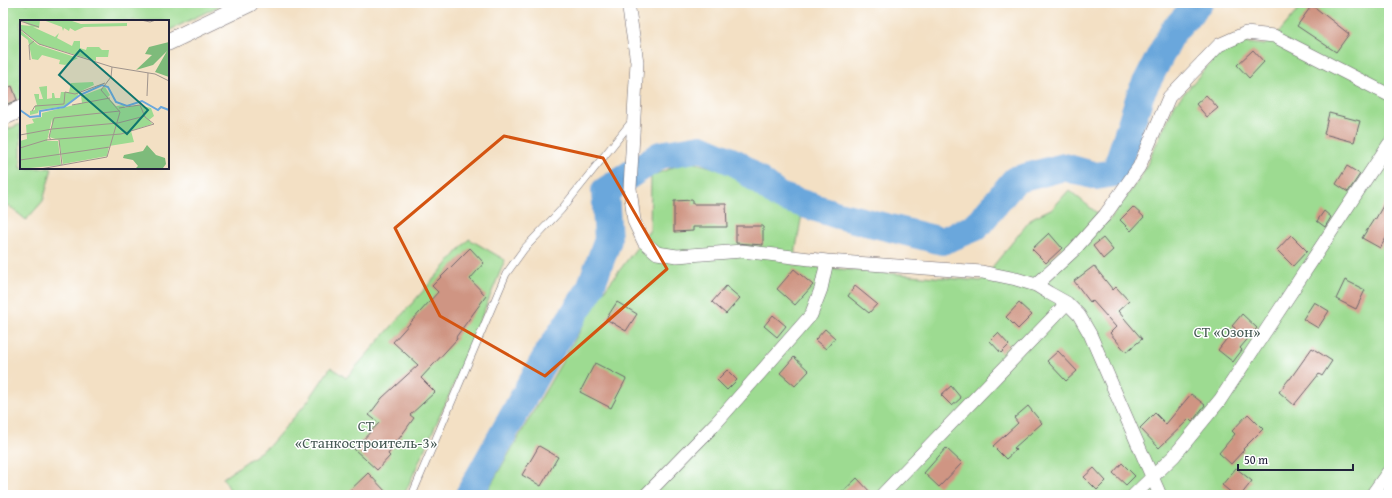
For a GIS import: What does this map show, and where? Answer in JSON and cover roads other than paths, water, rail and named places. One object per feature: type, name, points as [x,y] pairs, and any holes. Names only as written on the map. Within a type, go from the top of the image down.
[{"type":"street","points":[[169,42],[250,3]]},
{"type":"street","points":[[628,3],[637,62],[630,188],[634,221],[644,242],[657,253],[677,256],[742,251],[827,261],[982,272],[1036,285],[1067,303],[1079,315],[1090,334],[1160,495]]},
{"type":"street","points":[[1036,285],[1074,250],[1105,215],[1139,167],[1169,97],[1219,45],[1246,34],[1274,36],[1389,95]]},
{"type":"street","points":[[3,117],[20,109]]},
{"type":"street","points":[[1134,495],[1174,456],[1220,400],[1389,144]]},
{"type":"street","points":[[646,495],[716,422],[811,315],[821,289],[827,261]]},
{"type":"street","points":[[882,495],[1067,303]]},
{"type":"street","points":[[1372,495],[1389,471]]},
{"type":"lane","points":[[412,495],[506,274],[524,249],[561,210],[634,118]]},
{"type":"waterway","points":[[469,495],[547,355],[589,291],[608,240],[605,191],[660,155],[701,148],[736,163],[779,196],[838,215],[942,241],[976,227],[1015,180],[1064,167],[1096,176],[1115,173],[1141,93],[1173,31],[1199,3]]},
{"type":"park label","name":"СТ «Озон»","points":[[1227,332]]},
{"type":"park label","name":"СТ «Станкостроитель-3»","points":[[366,434]]}]
